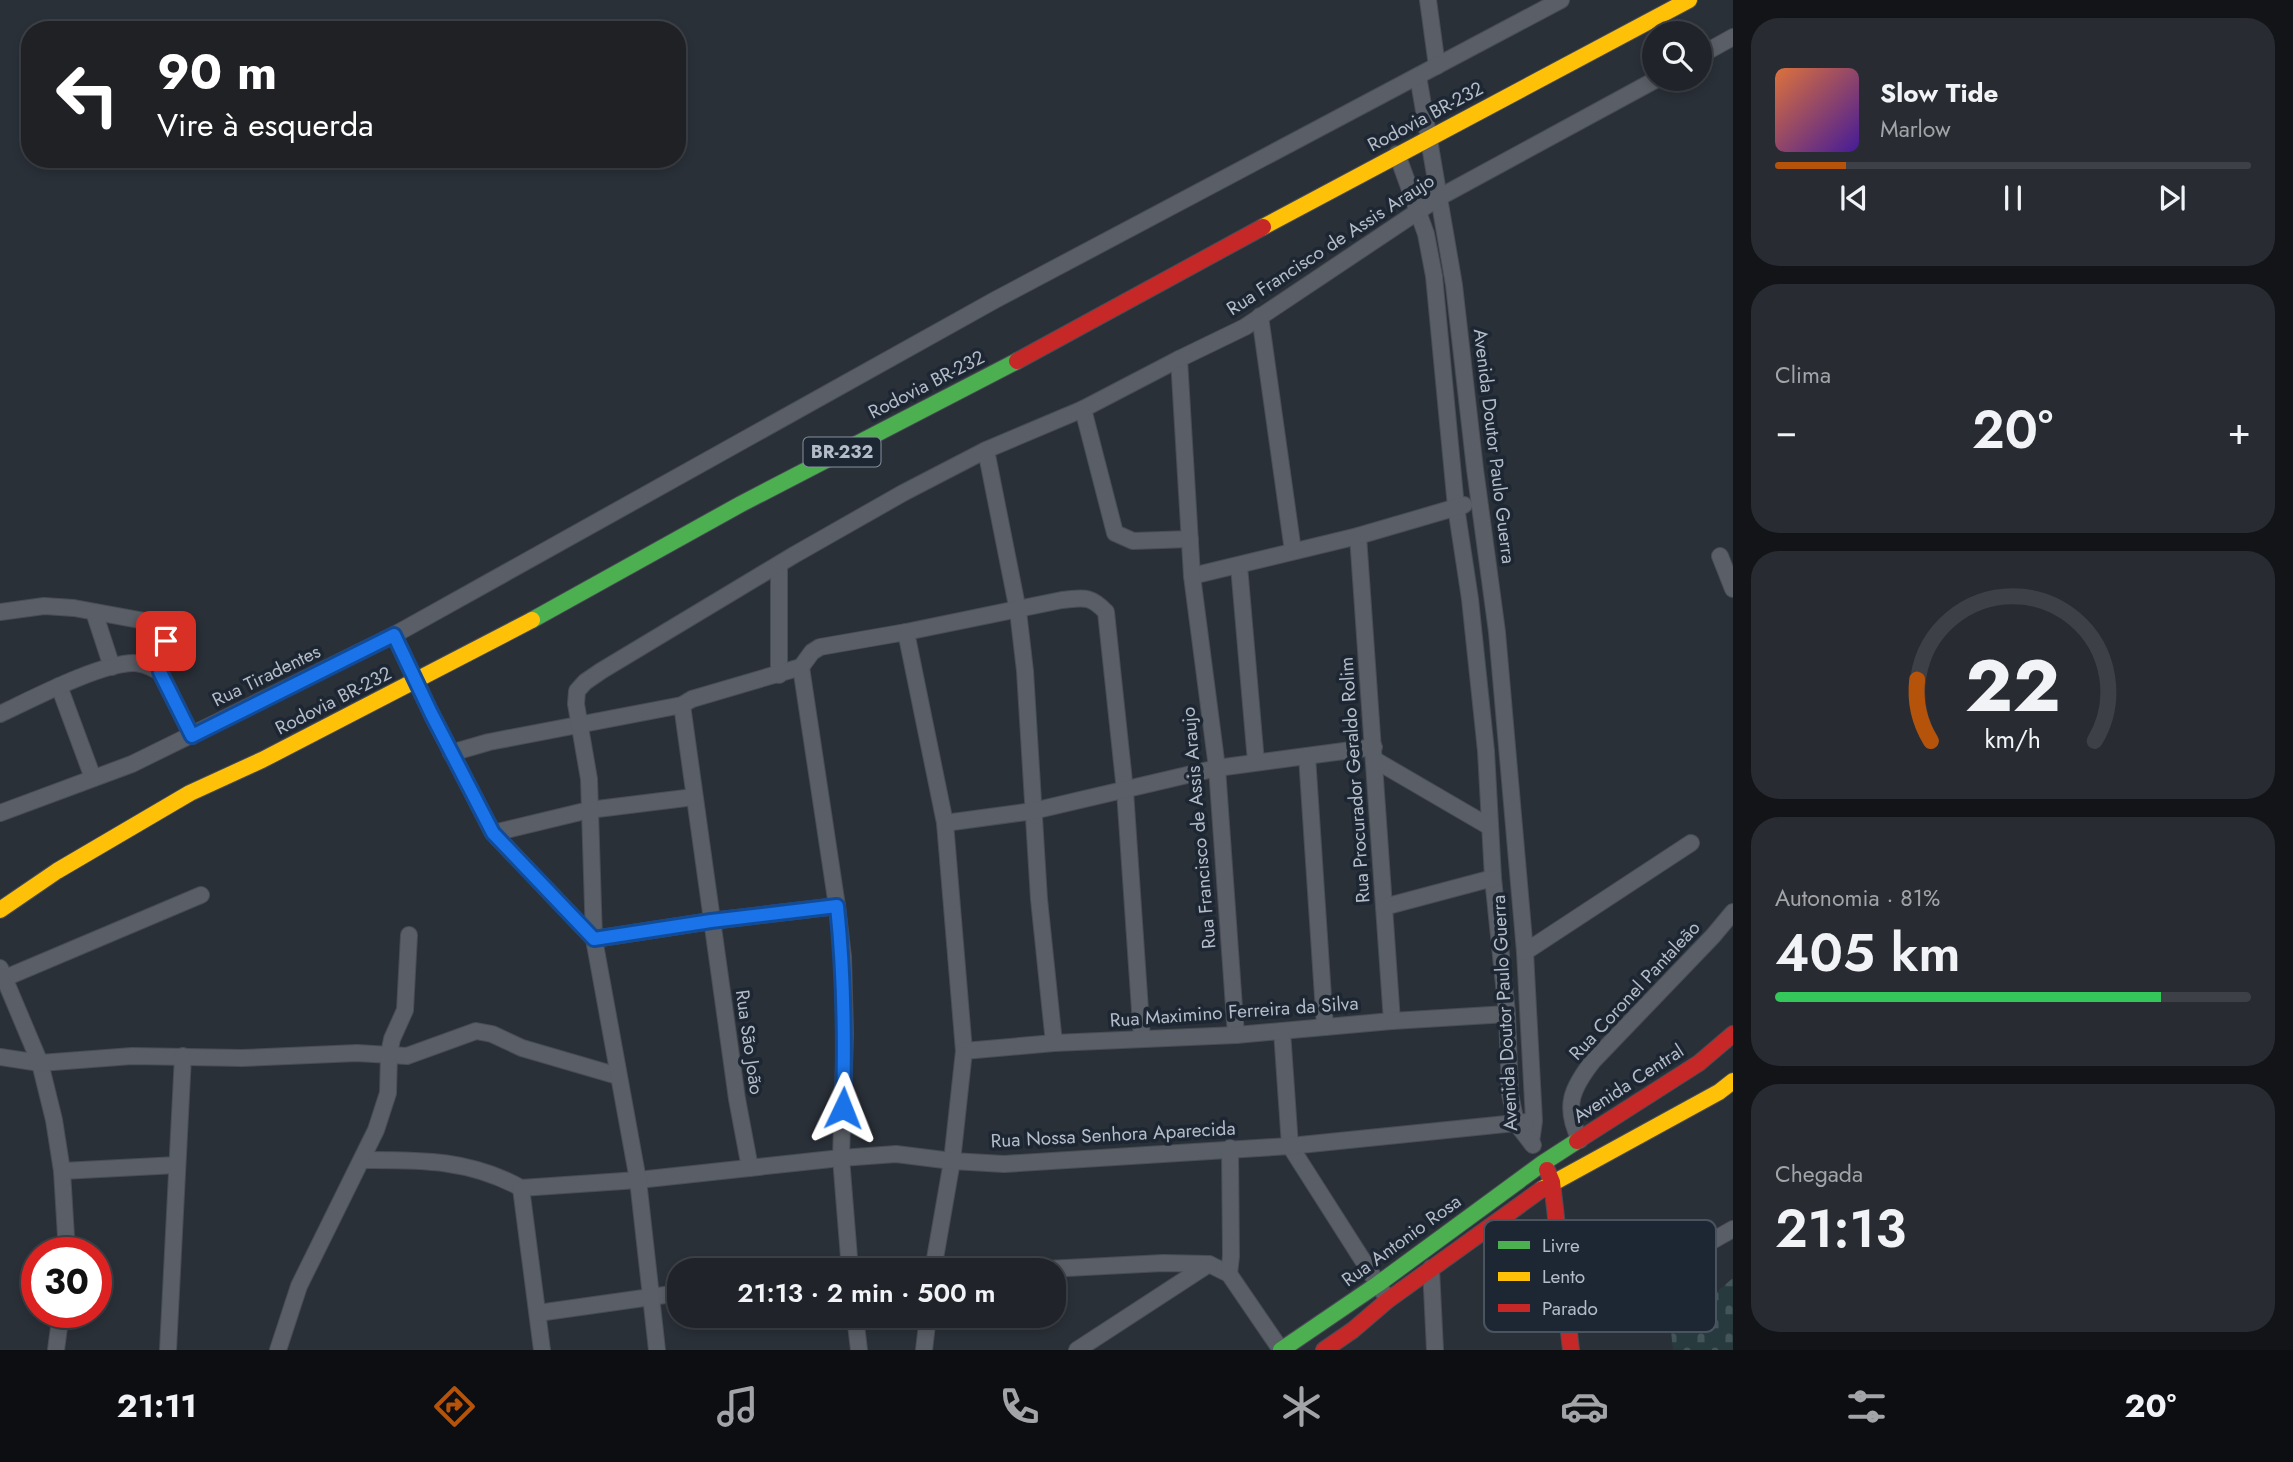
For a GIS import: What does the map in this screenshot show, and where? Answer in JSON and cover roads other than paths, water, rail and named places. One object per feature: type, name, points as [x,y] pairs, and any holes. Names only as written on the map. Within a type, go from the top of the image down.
[{"type":"main road","name":"Rodovia BR-232","points":[[0,910],[57,871],[190,793],[262,760],[628,569],[741,504],[1689,0]]},
{"type":"main road","name":"Avenida Central","points":[[1552,1182],[1709,1077],[1733,1034]]},
{"type":"main road","name":"Avenida Central","points":[[1543,1163],[1580,1140],[1709,1077],[1733,1081]]},
{"type":"main road","points":[[1543,1163],[1552,1182],[1556,1220]]},
{"type":"main road","name":"Rua Antonio Rosa","points":[[1281,1350],[1378,1284],[1543,1163]]},
{"type":"main road","name":"Rua Antonio Rosa","points":[[1499,1220],[1552,1182]]},
{"type":"main road","name":"Rua Antonio Rosa","points":[[1324,1350],[1484,1230]]},
{"type":"main road","points":[[1569,1332],[1571,1350]]},
{"type":"street","points":[[1428,0],[1437,66]]},
{"type":"street","name":"Rua Tiradentes","points":[[0,813],[132,764],[394,635],[995,300],[1561,0]]},
{"type":"street","points":[[1712,49],[1733,37]]},
{"type":"street","name":"Avenida Doutor Paulo Guerra","points":[[1418,76],[1454,285],[1502,676],[1525,952],[1534,1121],[1531,1142]]},
{"type":"street","name":"Rua Francisco de Assis Araujo","points":[[1236,1035],[1217,768],[1192,576],[1179,359],[1245,327],[1438,198],[1642,87]]},
{"type":"street","name":"Avenida Doutor Paulo Guerra","points":[[1397,154],[1426,234],[1434,276],[1456,507],[1470,599],[1478,678],[1493,878],[1507,1014],[1510,1094],[1516,1123],[1531,1142]]},
{"type":"street","points":[[1260,316],[1293,551]]},
{"type":"street","points":[[657,1350],[638,1180],[594,939],[589,779],[576,704],[577,691],[585,682],[903,494],[986,450],[1083,409],[1179,359]]},
{"type":"street","points":[[1083,409],[1115,533],[1133,541],[1190,539]]},
{"type":"street","points":[[986,450],[1018,611],[1025,671],[1033,811],[1054,1043]]},
{"type":"street","points":[[1192,576],[1358,536],[1479,501]]},
{"type":"street","name":"Rua Procurador Geraldo Rolim","points":[[1358,536],[1392,1021]]},
{"type":"street","points":[[1720,556],[1733,589]]},
{"type":"street","points":[[779,565],[779,675]]},
{"type":"street","points":[[1239,566],[1256,762]]},
{"type":"street","points":[[845,1258],[841,1157],[845,1033],[843,957],[801,667],[806,658],[820,647],[1086,597],[1106,612],[1125,791],[1142,1039]]},
{"type":"street","points":[[0,620],[8,611],[44,606],[74,608],[161,624],[166,633],[166,641],[160,672],[192,736]]},
{"type":"street","points":[[94,612],[112,667]]},
{"type":"street","points":[[906,632],[944,823],[964,1051],[951,1161],[935,1258]]},
{"type":"street","points":[[394,635],[493,833],[594,939]]},
{"type":"street","points":[[0,714],[59,686],[112,667],[138,664],[160,672]]},
{"type":"street","points":[[451,753],[489,742],[682,705],[692,699],[801,667]]},
{"type":"street","points":[[1478,678],[1502,676]]},
{"type":"street","points":[[59,686],[93,778]]},
{"type":"street","name":"Rua São João","points":[[682,705],[737,1099],[750,1168]]},
{"type":"street","points":[[944,823],[1033,811],[1217,768],[1307,756],[1374,753],[1490,827]]},
{"type":"street","points":[[1307,756],[1325,1027]]},
{"type":"street","points":[[493,833],[589,810],[694,797]]},
{"type":"street","points":[[1525,952],[1691,843]]},
{"type":"street","points":[[1384,907],[1493,878]]},
{"type":"street","points":[[66,1237],[62,1171],[54,1120],[40,1063],[4,984],[201,895]]},
{"type":"street","points":[[594,939],[837,906]]},
{"type":"street","name":"Rua Coronel Pantaleão","points":[[1580,1140],[1572,1116],[1571,1097],[1576,1083],[1593,1061],[1733,912]]},
{"type":"street","points":[[278,1350],[299,1286],[363,1160],[388,1093],[392,1039],[405,1010],[409,935]]},
{"type":"street","name":"Rua Maximino Ferreira da Silva","points":[[964,1051],[1054,1043],[1236,1035],[1507,1014]]},
{"type":"street","points":[[0,1057],[40,1063],[132,1056],[242,1058],[357,1053],[416,1055],[465,1033],[476,1031],[492,1034],[522,1048],[618,1076]]},
{"type":"street","points":[[1282,1031],[1290,1146],[1388,1300]]},
{"type":"street","points":[[168,1350],[183,1056]]},
{"type":"street","name":"Rua Nossa Senhora Aparecida","points":[[520,1188],[638,1180],[841,1157],[896,1154],[1004,1164],[1290,1146],[1534,1121]]},
{"type":"street","points":[[1531,1142],[1543,1163]]},
{"type":"street","points":[[1229,1274],[1230,1148]]},
{"type":"street","points":[[363,1160],[454,1163],[495,1175],[520,1188],[541,1350]]},
{"type":"street","points":[[62,1171],[177,1165]]},
{"type":"street","points":[[1716,1239],[1733,1229]]},
{"type":"street","points":[[1066,1268],[1163,1263],[1209,1264],[1229,1274],[1281,1350]]},
{"type":"street","points":[[1077,1350],[1209,1264]]},
{"type":"street","points":[[1431,1268],[1435,1350]]},
{"type":"street","points":[[538,1313],[667,1295]]},
{"type":"street","points":[[56,1350],[59,1328]]},
{"type":"street","points":[[856,1328],[859,1350]]},
{"type":"street","points":[[924,1350],[927,1328]]},
{"type":"street","points":[[1353,1330],[1354,1350]]}]
